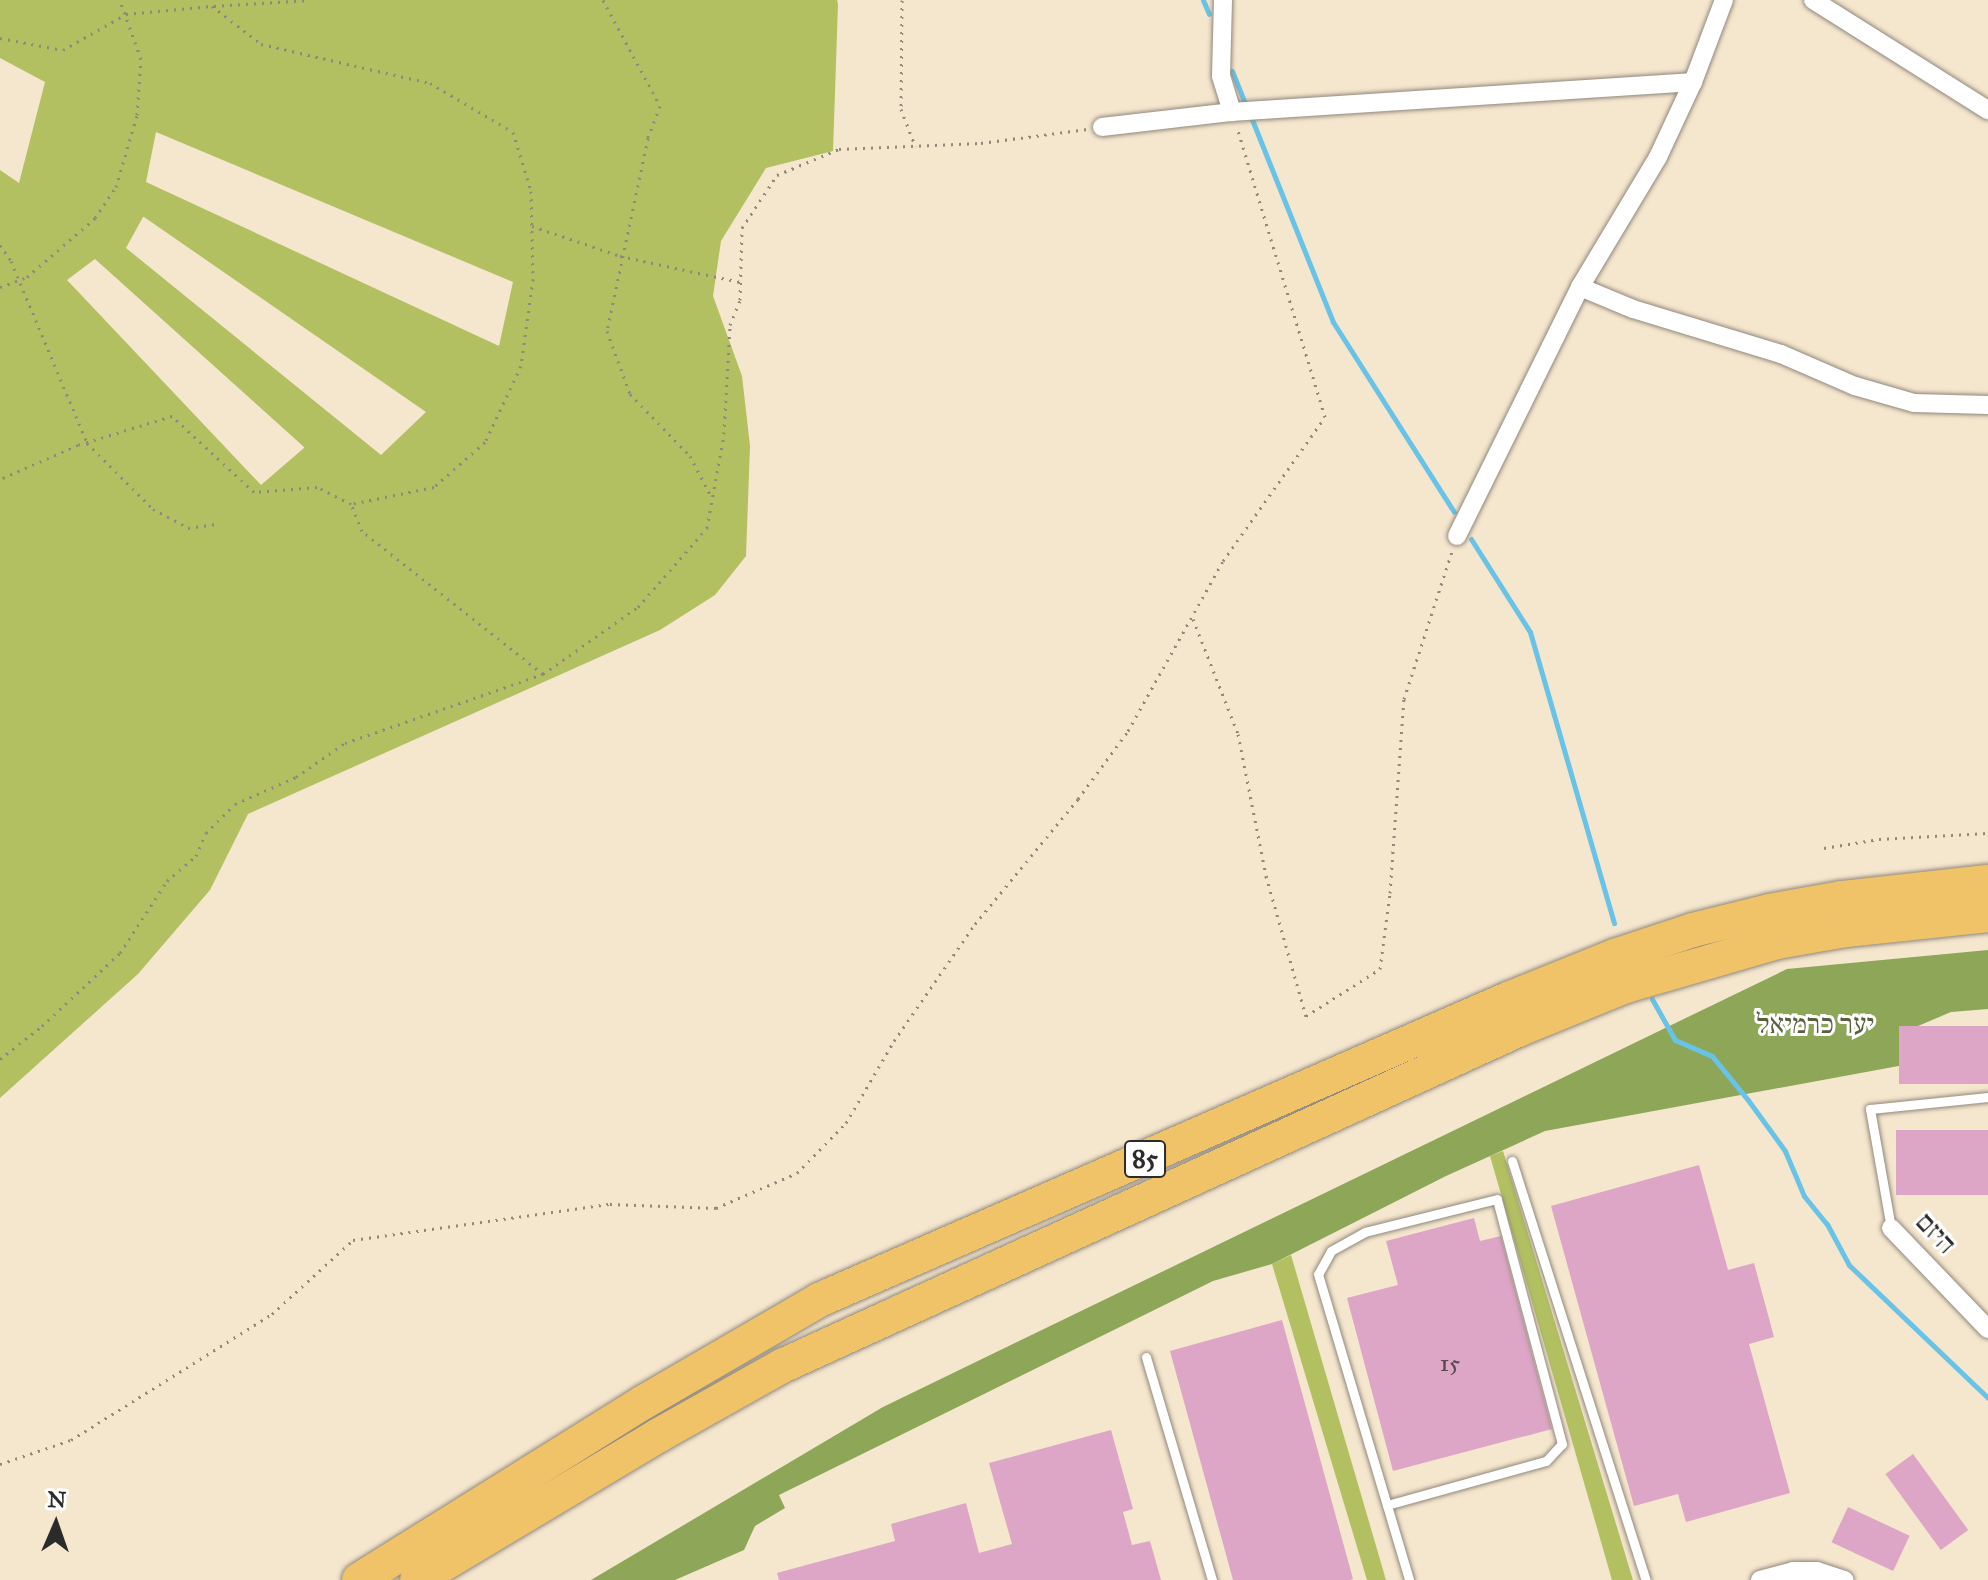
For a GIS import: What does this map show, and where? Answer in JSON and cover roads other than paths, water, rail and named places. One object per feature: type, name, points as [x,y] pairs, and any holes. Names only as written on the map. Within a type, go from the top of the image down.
[{"type":"highway","name":"85","points":[[359,1580],[644,1402],[819,1300],[1481,1010],[1615,956],[1754,915],[1842,898],[1988,882]]},
{"type":"highway","name":"85","points":[[417,1580],[659,1435],[782,1366],[1520,1029],[1626,986],[1777,942],[1846,930],[1988,915]]},
{"type":"street","points":[[1223,0],[1221,76],[1234,112]]},
{"type":"street","points":[[1457,536],[1580,287],[1658,157],[1693,82],[1724,0]]},
{"type":"street","points":[[1813,0],[1988,110]]},
{"type":"street","points":[[1102,127],[1260,110],[1693,82]]},
{"type":"street","points":[[1580,287],[1633,309],[1781,354],[1914,403],[1988,405]]},
{"type":"street","name":"היזם","points":[[1891,1228],[1988,1329]]},
{"type":"street","points":[[1760,1580],[1805,1571],[1845,1580]]},
{"type":"lane","name":"היזם","points":[[1891,1228],[1870,1109],[1988,1097]]},
{"type":"lane","points":[[1512,1161],[1646,1580]]},
{"type":"lane","points":[[1387,1505],[1539,1463],[1553,1456],[1563,1438],[1497,1199],[1365,1232],[1331,1251],[1318,1274],[1409,1580]]},
{"type":"lane","points":[[1146,1357],[1212,1580]]},
{"type":"waterway","points":[[1203,0],[1209,14]]},
{"type":"waterway","points":[[1232,71],[1247,108]]},
{"type":"waterway","points":[[1251,117],[1333,322],[1454,512]]},
{"type":"waterway","points":[[1471,539],[1530,632],[1614,923]]},
{"type":"waterway","points":[[1652,999],[1675,1040],[1712,1056],[1748,1100],[1785,1151],[1804,1196],[1827,1224],[1849,1265],[1988,1398]]},
{"type":"park label","name":"יער כרמיאל","points":[[1815,1024]]}]
